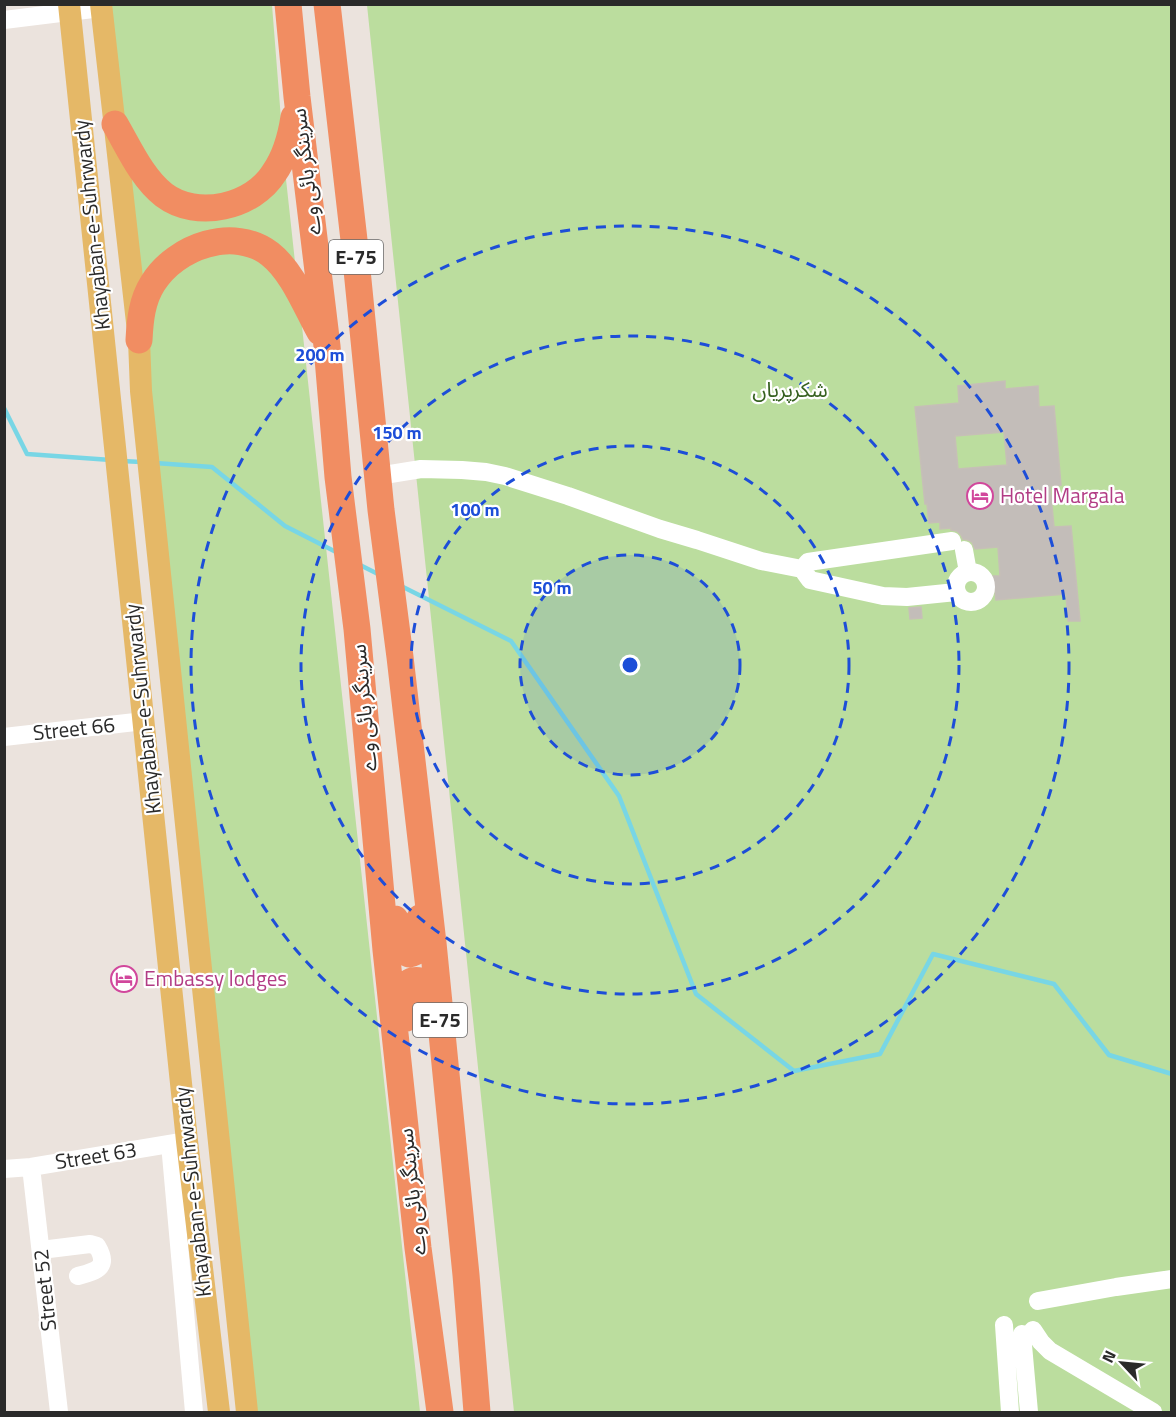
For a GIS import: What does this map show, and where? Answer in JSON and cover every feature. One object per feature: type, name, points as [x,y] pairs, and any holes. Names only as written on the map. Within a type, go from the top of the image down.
[{"type":"highway","name":"سرینگر ہائی وے","points":[[288,4],[327,346],[338,477],[357,629],[387,962],[418,1248],[440,1413]]},
{"type":"highway","name":"سرینگر ہائی وے","points":[[327,4],[354,240],[381,510],[433,943],[466,1275],[477,1413]]},
{"type":"highway","points":[[115,124],[155,187],[180,204],[206,208],[239,201],[255,193],[273,175],[286,152],[292,133],[297,97]]},
{"type":"highway","points":[[139,340],[144,301],[153,283],[165,267],[182,254],[200,246],[220,242],[240,242],[260,247],[272,255],[288,272],[327,346]]},
{"type":"highway","points":[[362,689],[372,715],[376,739],[398,944],[404,952],[413,953],[421,947],[422,938],[396,698],[400,657]]},
{"type":"highway","points":[[418,1248],[424,1224],[424,1197],[404,992],[408,983],[417,980],[428,988],[453,1233],[466,1275]]},
{"type":"main road","name":"Khayaban-e-Suhrwardy","points":[[101,6],[139,340],[141,391],[247,1413]]},
{"type":"main road","name":"Khayaban-e-Suhrwardy","points":[[70,8],[144,721],[178,1142],[219,1413]]},
{"type":"main road","points":[[125,535],[157,541]]},
{"type":"street","points":[[4,20],[70,8],[101,6]]},
{"type":"street","points":[[378,476],[421,469],[470,471],[505,476],[761,561],[802,569],[810,580],[883,596],[907,597],[956,592]]},
{"type":"street","points":[[802,569],[808,562],[921,546],[958,545],[968,572]]},
{"type":"street","points":[[968,572],[978,573],[985,580],[984,595],[976,602],[971,603],[961,599],[956,592],[957,580],[968,572]]},
{"type":"street","name":"Street 66","points":[[4,737],[144,721]]},
{"type":"street","points":[[178,1142],[194,1413]]},
{"type":"street","name":"Street 63","points":[[4,1169],[31,1167],[178,1142]]},
{"type":"street","name":"Street 52","points":[[31,1167],[59,1413]]},
{"type":"street","points":[[41,1250],[90,1244],[97,1246],[102,1254],[102,1264],[97,1271],[78,1276]]},
{"type":"street","points":[[1038,1301],[1172,1279]]},
{"type":"street","points":[[1004,1325],[1010,1413]]},
{"type":"street","points":[[1029,1413],[1028,1332],[1050,1351],[1153,1413]]},
{"type":"green space","points":[[108,5],[272,5],[285,170],[420,1412],[253,1412]]},
{"type":"green space","name":"شکرپریاں","points":[[367,5],[1171,5],[1171,1412],[514,1412]]},
{"type":"building","points":[[1005,381],[1005,389],[1038,386],[1039,407],[1054,406],[1061,485],[1050,486],[1054,527],[1071,526],[1080,621],[1068,621],[1066,594],[996,600],[993,576],[1000,576],[998,547],[975,549],[972,542],[963,539],[957,531],[951,528],[940,529],[940,522],[929,523],[915,407],[959,403],[958,386]],"holes":[[[1004,432],[1007,465],[958,469],[955,436]]]},
{"type":"building","points":[[921,607],[922,618],[910,619],[909,608]]},
{"type":"waterway","points":[[4,408],[27,454],[111,460]]},
{"type":"waterway","points":[[122,461],[141,462]]},
{"type":"waterway","points":[[155,463],[212,467],[285,526],[338,553]]},
{"type":"waterway","points":[[358,564],[380,575]]},
{"type":"waterway","points":[[401,586],[511,641],[619,796],[696,994],[794,1071],[880,1054],[933,954],[1054,984],[1109,1055],[1172,1074]]},
{"type":"place","name":"Hotel Margala","points":[[980,496]]},
{"type":"place","name":"Embassy lodges","points":[[124,979]]}]
